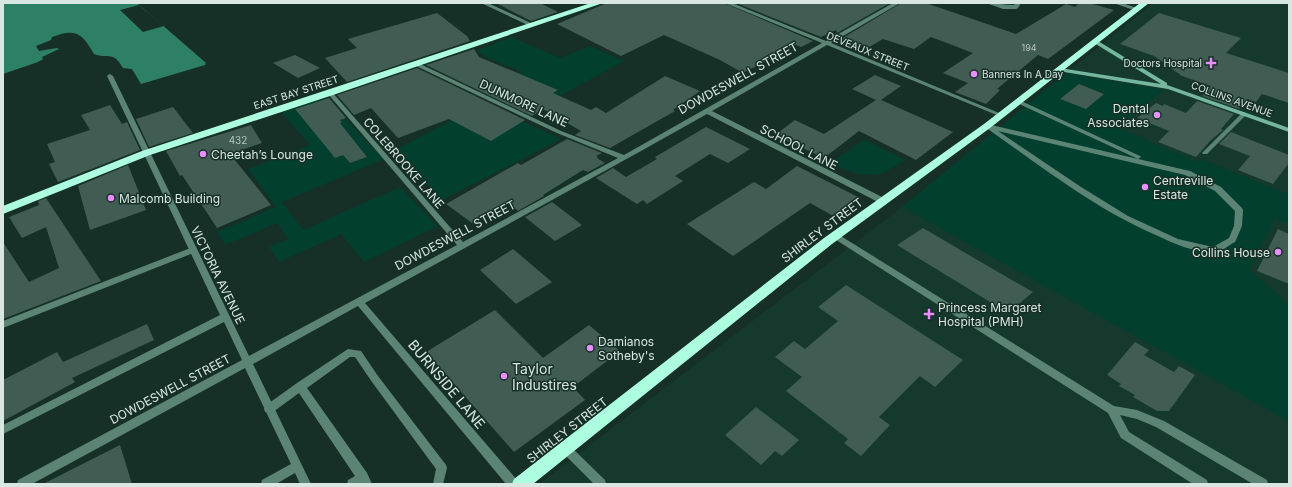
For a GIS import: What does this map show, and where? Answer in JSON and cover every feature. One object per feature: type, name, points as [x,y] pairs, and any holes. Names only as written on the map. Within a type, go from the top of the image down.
[{"type":"highway","name":"EAST BAY STREET","points":[[3,210],[146,153],[599,3]]},
{"type":"highway","name":"SHIRLEY STREET","points":[[520,484],[836,236],[1019,102],[1145,3]]},
{"type":"street","points":[[484,3],[532,26]]},
{"type":"street","name":"DEVEAUX STREET","points":[[728,3],[1001,115]]},
{"type":"street","name":"DOWDESWELL STREET","points":[[22,484],[624,158],[897,3]]},
{"type":"street","points":[[989,3],[1011,8],[1016,7],[1018,3]]},
{"type":"street","points":[[1116,3],[1137,9]]},
{"type":"street","name":"COLLINS AVENUE","points":[[1096,42],[1169,87]]},
{"type":"street","name":"DUNMORE LANE","points":[[416,64],[560,132],[624,158]]},
{"type":"street","name":"COLLINS AVENUE","points":[[1060,70],[1169,87],[1289,130]]},
{"type":"street","name":"VICTORIA AVENUE","points":[[110,76],[246,363],[306,484]]},
{"type":"street","name":"COLEBROOKE LANE","points":[[330,93],[462,246]]},
{"type":"street","points":[[1019,102],[1152,164]]},
{"type":"street","name":"SCHOOL LANE","points":[[706,111],[883,201]]},
{"type":"street","points":[[1205,153],[1244,114]]},
{"type":"street","points":[[987,126],[1187,173],[1218,189],[1240,210],[1238,226],[1232,240],[1214,250],[1177,242],[1133,222],[1087,194],[987,126]]},
{"type":"street","points":[[836,236],[1112,410],[1126,411],[1144,416],[1262,484]]},
{"type":"street","points":[[3,325],[193,250]]},
{"type":"street","name":"BURNSIDE LANE","points":[[359,302],[513,484]]},
{"type":"street","points":[[3,430],[225,317]]},
{"type":"street","points":[[269,409],[348,353],[358,354],[442,468],[438,484]]},
{"type":"street","points":[[300,386],[365,481],[352,484]]},
{"type":"street","points":[[1112,410],[1125,435],[1203,484]]},
{"type":"street","points":[[565,448],[600,484]]},
{"type":"street","points":[[266,484],[297,466]]},
{"type":"shaded area","points":[[3,3],[137,3],[206,63],[205,65],[141,84],[132,69],[123,68],[116,59],[111,56],[100,56],[94,54],[82,37],[78,34],[67,33],[52,37],[51,40],[36,46],[39,51],[59,49],[42,57],[43,59],[38,62],[3,74]]},
{"type":"shaded area","points":[[1153,3],[1289,3],[1289,484],[539,484],[902,207]]},
{"type":"shaded area","points":[[511,37],[560,58],[590,46],[624,61],[537,108],[493,90],[522,72],[484,56],[478,50]]},
{"type":"shaded area","points":[[1066,73],[1163,90],[1118,128],[1199,162],[1202,159],[1289,195],[1289,224],[1275,219],[1249,270],[1289,304],[1289,421],[902,207]]},
{"type":"shaded area","points":[[325,98],[384,159],[282,202],[303,230],[400,187],[438,226],[364,262],[341,234],[279,262],[269,247],[288,239],[277,223],[225,245],[217,232],[276,207],[248,169],[310,145],[281,112]]},
{"type":"shaded area","points":[[483,103],[561,139],[442,200],[394,151]]},
{"type":"shaded area","points":[[864,140],[906,160],[879,175],[857,174],[830,163]]},
{"type":"pier","points":[[139,5],[164,26],[143,32],[120,10]]},
{"type":"building","points":[[496,3],[540,3],[558,12],[531,21]]},
{"type":"building","points":[[607,3],[724,3],[813,41],[801,47],[796,45],[743,73],[720,60],[664,35],[621,56],[557,24]]},
{"type":"building","points":[[736,3],[890,3],[837,33],[836,30],[821,37]]},
{"type":"building","points":[[901,3],[926,3],[1016,34],[1066,4],[1075,7],[1079,3],[1089,3],[1114,10],[1048,59],[1038,55],[997,89],[1000,90],[986,104],[955,92],[968,83],[943,73],[973,53],[931,37],[914,49],[883,39],[869,47],[863,45],[855,49],[843,45],[841,39]]},
{"type":"building","points":[[437,13],[467,36],[470,41],[347,82],[325,58],[357,48],[348,39]]},
{"type":"building","name":"Doctors Hospital","points":[[1159,13],[1241,38],[1226,53],[1289,73],[1289,103],[1262,94],[1256,102],[1247,99],[1239,109],[1202,96],[1211,86],[1182,76],[1154,56],[1120,44]]},
{"type":"building","points":[[474,49],[479,57],[558,90],[553,93],[591,110],[596,107],[606,113],[665,76],[700,91],[673,110],[675,111],[610,148],[575,135],[581,131],[543,109],[532,116],[426,65]]},
{"type":"building","points":[[295,55],[320,68],[298,78],[273,63]]},
{"type":"building","points":[[417,68],[525,120],[491,141],[449,119],[398,138],[371,108],[354,115],[337,95]]},
{"type":"building","points":[[875,75],[901,86],[881,100],[953,132],[916,160],[859,131],[824,158],[775,135],[795,120],[824,134],[876,100],[852,89]]},
{"type":"building","points":[[1079,84],[1104,94],[1086,109],[1060,99]]},
{"type":"building","points":[[329,98],[346,118],[340,120],[342,122],[340,123],[367,157],[350,163],[343,155],[335,158],[295,109]]},
{"type":"building","points":[[1197,101],[1234,114],[1221,129],[1223,130],[1210,141],[1196,157],[1158,142],[1169,131],[1137,118],[1156,103],[1163,106],[1164,104],[1186,113]]},
{"type":"building","points":[[110,105],[122,124],[127,122],[140,150],[58,182],[49,164],[55,162],[47,144],[90,130],[81,115]]},
{"type":"building","points":[[173,107],[193,133],[149,147],[136,119]]},
{"type":"building","points":[[251,125],[262,143],[230,154],[271,205],[217,228],[182,175],[180,176],[166,151]]},
{"type":"building","points":[[706,127],[750,149],[728,163],[710,154],[675,176],[683,181],[647,204],[643,200],[637,204],[596,178],[613,168],[626,177],[657,159],[655,157]]},
{"type":"building","points":[[1231,132],[1289,155],[1289,163],[1273,184],[1238,170],[1250,156],[1219,144]]},
{"type":"building","points":[[567,139],[602,153],[596,156],[605,163],[588,172],[583,170],[518,211],[508,202],[472,223],[446,204],[518,163],[521,165]]},
{"type":"building","name":"Malcomb Building","points":[[128,165],[146,210],[90,230],[78,186]]},
{"type":"building","points":[[797,166],[858,197],[835,217],[810,203],[733,256],[687,224],[754,182],[766,189]]},
{"type":"building","points":[[46,198],[101,281],[3,319],[3,242],[29,282],[59,268],[46,227],[22,238],[9,217],[39,205],[38,201]]},
{"type":"building","points":[[552,202],[582,225],[555,241],[525,217]]},
{"type":"building","points":[[923,228],[1033,292],[1008,313],[897,245]]},
{"type":"building","name":"Collins House","points":[[1278,229],[1289,234],[1289,284],[1257,271]]},
{"type":"building","points":[[513,249],[552,282],[516,304],[480,270]]},
{"type":"building","points":[[846,285],[963,360],[935,387],[920,376],[879,417],[890,425],[861,456],[844,443],[848,439],[786,391],[802,377],[775,357],[794,341],[805,349],[838,321],[818,307]]},
{"type":"building","name":"Taylor Industires","points":[[495,310],[543,358],[589,325],[620,351],[573,387],[585,400],[514,452],[426,352]]},
{"type":"building","points":[[147,324],[154,340],[72,378],[75,382],[3,421],[3,380],[57,352],[63,362]]},
{"type":"building","points":[[1135,342],[1149,350],[1144,355],[1174,372],[1179,366],[1195,375],[1169,411],[1157,411],[1133,397],[1135,395],[1119,386],[1121,384],[1107,375]]},
{"type":"building","points":[[756,407],[799,440],[782,456],[775,451],[761,465],[725,435]]},
{"type":"building","points":[[120,445],[132,484],[43,484]]},
{"type":"place","name":"Doctors Hospital","points":[[1211,63]]},
{"type":"place","name":"Banners In A Day","points":[[974,74]]},
{"type":"place","name":"Dental Associates","points":[[1157,115]]},
{"type":"place","name":"Cheetah’s Lounge","points":[[203,154]]},
{"type":"place","name":"Centreville Estate","points":[[1145,187]]},
{"type":"place","name":"Malcomb Building","points":[[111,198]]},
{"type":"place","name":"Collins House","points":[[1278,252]]},
{"type":"place","name":"Princess Margaret Hospital (PMH)","points":[[929,314]]},
{"type":"place","name":"Damianos Sotheby's","points":[[590,348]]},
{"type":"place","name":"Taylor Industires","points":[[504,376]]}]
